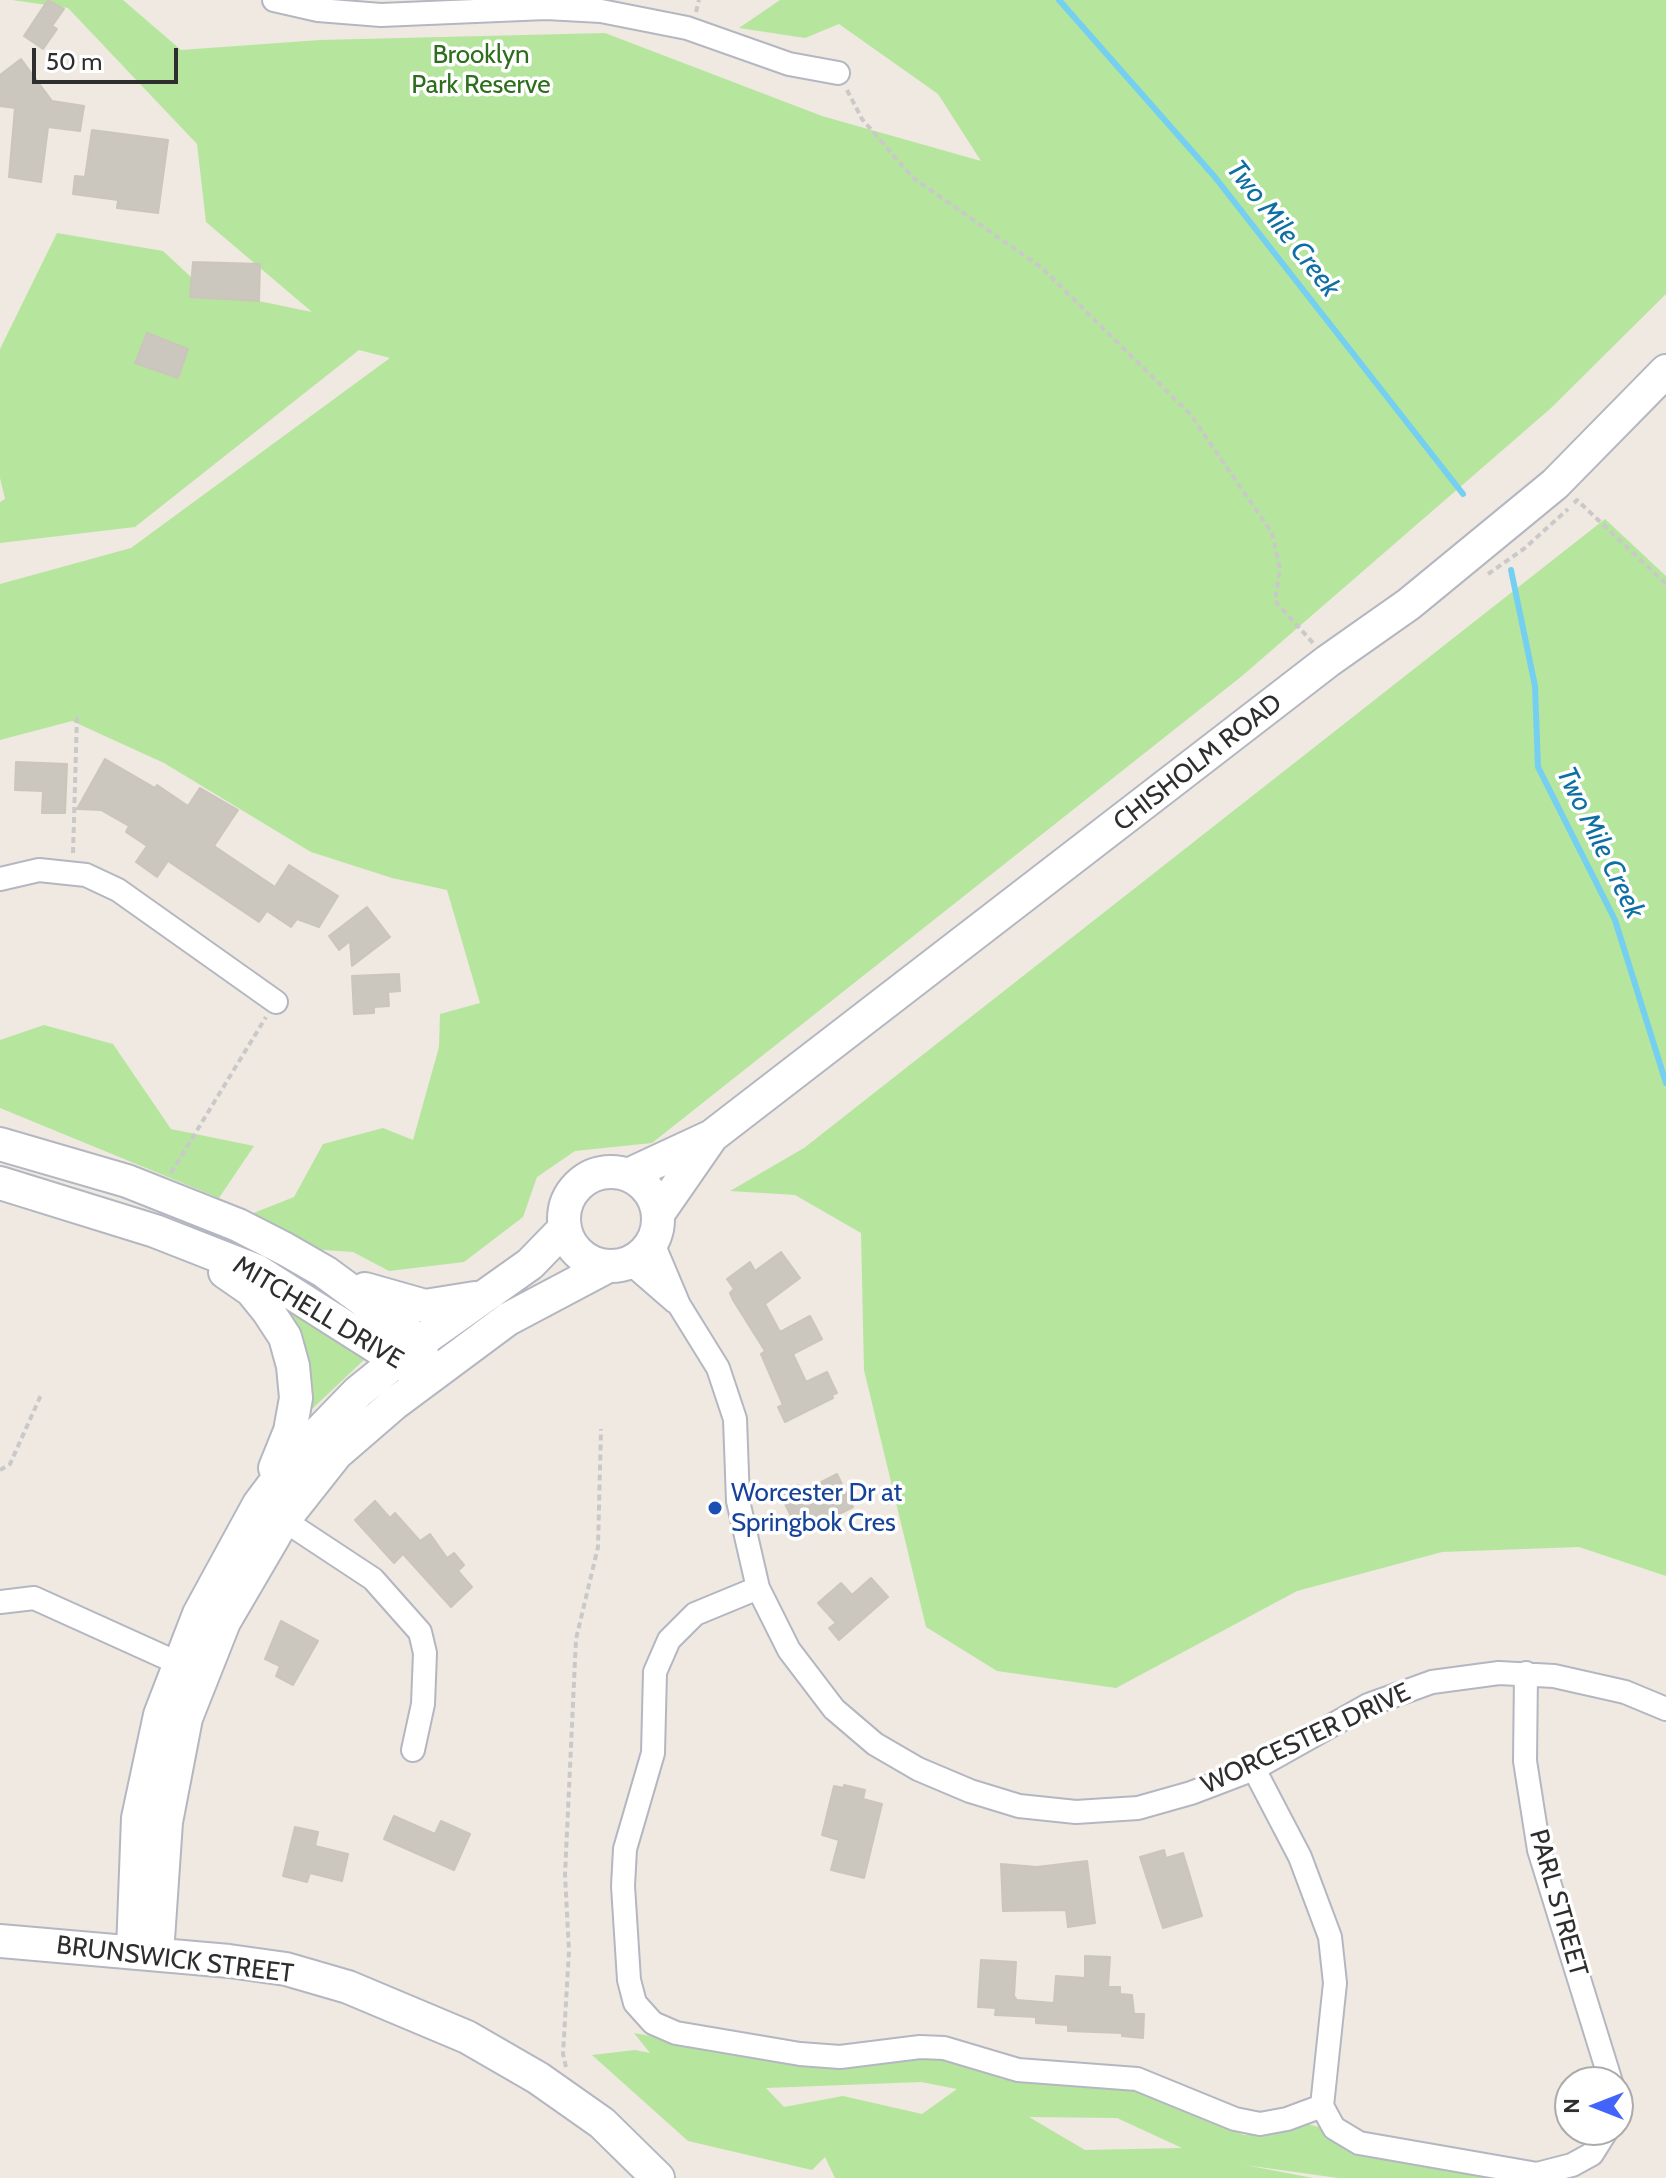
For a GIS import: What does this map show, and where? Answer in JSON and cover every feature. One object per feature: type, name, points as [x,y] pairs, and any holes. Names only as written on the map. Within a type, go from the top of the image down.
[{"type":"main road","name":"CHISHOLM ROAD","points":[[628,1175],[712,1136],[1328,661],[1409,604],[1555,484],[1666,371]]},
{"type":"main road","name":"CHISHOLM ROAD","points":[[271,1512],[427,1378],[529,1306],[637,1246],[712,1136]]},
{"type":"main road","name":"MITCHELL DRIVE","points":[[0,1144],[127,1181],[195,1207],[261,1237],[325,1272],[408,1351],[427,1378]]},
{"type":"main road","points":[[603,1172],[628,1175],[648,1190],[637,1246],[580,1255],[565,1228],[567,1203],[581,1183],[603,1172]]},
{"type":"main road","name":"MITCHELL DRIVE","points":[[0,1183],[155,1231],[257,1271],[408,1351]]},
{"type":"main road","name":"CHISHOLM ROAD","points":[[145,1952],[138,1818],[146,1768],[189,1669],[199,1614],[271,1512],[321,1428],[408,1351],[530,1264],[565,1228]]},
{"type":"main road","points":[[155,1231],[251,1290],[285,1337],[293,1366],[296,1398],[271,1512]]},
{"type":"main road","points":[[325,1272],[382,1296],[425,1306],[454,1304],[487,1294]]},
{"type":"main road","name":"BRUNSWICK STREET","points":[[0,1941],[145,1952],[286,1969],[348,1987],[467,2037],[538,2078],[602,2123],[658,2178]]},
{"type":"street","points":[[274,0],[318,10],[381,15],[546,8],[601,11],[687,28],[789,64],[838,73]]},
{"type":"street","points":[[0,879],[39,870],[73,872],[118,890],[276,1002]]},
{"type":"street","name":"WORCESTER DRIVE","points":[[637,1246],[718,1368],[735,1419],[738,1501],[758,1588],[789,1650],[834,1709],[875,1744],[918,1769],[970,1791],[1019,1806],[1076,1812],[1138,1808],[1191,1793],[1254,1769],[1329,1725],[1399,1691],[1467,1675],[1526,1673],[1585,1681],[1666,1709]]},
{"type":"street","name":"WORCESTER DRIVE","points":[[637,1246],[679,1305]]},
{"type":"street","points":[[271,1512],[373,1579],[420,1632],[425,1653],[423,1704],[413,1750]]},
{"type":"street","points":[[758,1588],[695,1614],[669,1640],[655,1672],[653,1753],[625,1849],[623,1886],[629,1980],[635,2003],[653,2023],[676,2033],[800,2054],[840,2057],[920,2047],[944,2048],[1018,2070],[1137,2079],[1235,2119],[1260,2124],[1287,2119],[1322,2106]]},
{"type":"street","points":[[0,1602],[34,1598],[189,1669]]},
{"type":"street","name":"PARL STREET","points":[[1526,1673],[1525,1761],[1539,1850],[1606,2066]]},
{"type":"street","points":[[1254,1769],[1300,1857],[1330,1937],[1335,1983],[1322,2106],[1334,2128],[1359,2143],[1537,2174],[1572,2165],[1592,2154],[1597,2146]]},
{"type":"path","points":[[838,73],[862,119],[912,177],[1042,268],[1190,414],[1272,533],[1280,569],[1275,601],[1320,650]]},
{"type":"path","points":[[1577,500],[1666,584]]},
{"type":"path","points":[[73,872],[77,716]]},
{"type":"path","points":[[171,1173],[276,1002]]},
{"type":"path","points":[[0,1470],[10,1464],[41,1395]]},
{"type":"path","points":[[566,2067],[563,2054],[569,1951],[565,1875],[576,1639],[598,1547],[601,1429]]},
{"type":"green space","name":"Brooklyn Park Reserve","points":[[12,0],[123,0],[181,50],[320,40],[605,33],[822,116],[981,161],[938,94],[839,24],[805,38],[739,28],[780,0],[1666,0],[1666,294],[1550,409],[1242,676],[652,1143],[575,1151],[537,1177],[523,1217],[464,1262],[389,1271],[353,1252],[310,1249],[246,1216],[294,1197],[323,1144],[383,1128],[413,1140],[439,1047],[440,1014],[480,1003],[447,890],[392,878],[311,852],[164,763],[72,721],[0,740],[0,584],[131,548],[390,358],[359,350],[135,527],[0,543],[0,502],[5,499],[0,478],[0,349],[57,233],[163,251],[205,290],[312,312],[206,222],[197,144],[68,8]]},
{"type":"green space","points":[[1605,519],[1666,576],[1666,1576],[1579,1547],[1442,1552],[1297,1591],[1116,1688],[997,1671],[926,1627],[864,1370],[861,1233],[795,1195],[730,1191],[804,1148]]},
{"type":"green space","points":[[44,1025],[113,1044],[171,1129],[254,1146],[219,1198],[0,1108],[0,1040]]},
{"type":"green space","points":[[297,1304],[367,1357],[311,1410],[302,1408],[287,1323]]},
{"type":"green space","points":[[634,2033],[823,2068],[927,2055],[950,2059],[1002,2079],[1034,2084],[1096,2084],[1134,2091],[1244,2135],[1271,2135],[1307,2124],[1319,2127],[1347,2147],[1511,2178],[1338,2178],[1245,2165],[1313,2178],[835,2178],[825,2157],[812,2170],[688,2141],[592,2055],[635,2050],[650,2053]],"holes":[[[921,2082],[957,2089],[922,2114],[843,2096],[784,2107],[766,2088]],[[1029,2117],[1117,2118],[1182,2148],[1085,2150]]]},
{"type":"building","points":[[48,0],[64,9],[52,26],[57,29],[43,49],[24,36]]},
{"type":"building","points":[[21,59],[52,101],[84,106],[80,131],[48,127],[41,182],[9,177],[15,108],[0,106],[0,75]]},
{"type":"building","points":[[92,130],[168,140],[158,213],[117,208],[118,200],[73,194],[75,176],[85,177]]},
{"type":"building","points":[[193,262],[260,264],[259,301],[190,297]]},
{"type":"building","points":[[147,333],[188,349],[178,378],[135,363]]},
{"type":"building","points":[[105,759],[155,788],[157,785],[188,806],[200,788],[238,810],[214,846],[275,887],[289,865],[338,896],[319,927],[297,919],[291,927],[267,911],[259,922],[168,861],[157,877],[136,862],[147,846],[126,832],[129,826],[101,810],[77,809]]},
{"type":"building","points":[[16,762],[67,764],[65,813],[42,813],[43,791],[15,790]]},
{"type":"building","points":[[367,907],[390,937],[352,966],[350,941],[339,950],[329,936]]},
{"type":"building","points":[[399,974],[400,991],[388,992],[389,1006],[374,1007],[374,1013],[354,1014],[352,976]]},
{"type":"building","points":[[781,1252],[800,1278],[765,1304],[780,1332],[810,1316],[822,1339],[793,1354],[806,1382],[827,1372],[837,1393],[832,1395],[833,1398],[785,1422],[778,1407],[783,1405],[761,1354],[765,1351],[733,1300],[730,1293],[734,1289],[727,1279],[750,1262],[755,1271]]},
{"type":"building","points":[[837,1474],[853,1507],[800,1534],[780,1494],[798,1485],[802,1492]]},
{"type":"building","points":[[375,1501],[390,1518],[395,1513],[420,1541],[430,1534],[447,1558],[454,1553],[464,1565],[458,1571],[472,1587],[451,1607],[403,1554],[394,1563],[355,1520]]},
{"type":"building","points":[[871,1578],[888,1597],[839,1640],[829,1628],[836,1623],[818,1603],[841,1583],[852,1595]]},
{"type":"building","points":[[281,1621],[318,1641],[293,1685],[276,1676],[280,1666],[265,1659]]},
{"type":"building","points":[[844,1785],[865,1790],[863,1799],[882,1804],[864,1878],[831,1870],[839,1840],[822,1835],[834,1786],[844,1788]]},
{"type":"building","points":[[394,1816],[435,1834],[441,1821],[470,1834],[454,1870],[384,1839]]},
{"type":"building","points":[[295,1827],[318,1832],[315,1846],[348,1854],[342,1881],[310,1873],[307,1882],[283,1876]]},
{"type":"building","points":[[1164,1850],[1166,1858],[1183,1853],[1202,1916],[1163,1928],[1140,1857]]},
{"type":"building","points":[[1087,1861],[1095,1923],[1068,1927],[1066,1910],[1003,1911],[1001,1864],[1037,1867]]},
{"type":"building","points":[[1085,1956],[1110,1957],[1108,1987],[1120,1987],[1120,1994],[1132,1995],[1134,2014],[1144,2014],[1143,2038],[1122,2036],[1122,2033],[1068,2031],[1068,2025],[1036,2023],[1036,2017],[995,2015],[996,2008],[978,2007],[981,1960],[1016,1962],[1014,1996],[1017,2000],[1054,2003],[1056,1976],[1085,1978]]},
{"type":"waterway","name":"Two Mile Creek","points":[[1059,0],[1214,176],[1463,494]]},
{"type":"waterway","name":"Two Mile Creek","points":[[1511,570],[1535,686],[1538,767],[1615,920],[1666,1083]]},
{"type":"place","name":"Worcester Dr at Springbok Cres","points":[[715,1508]]}]
